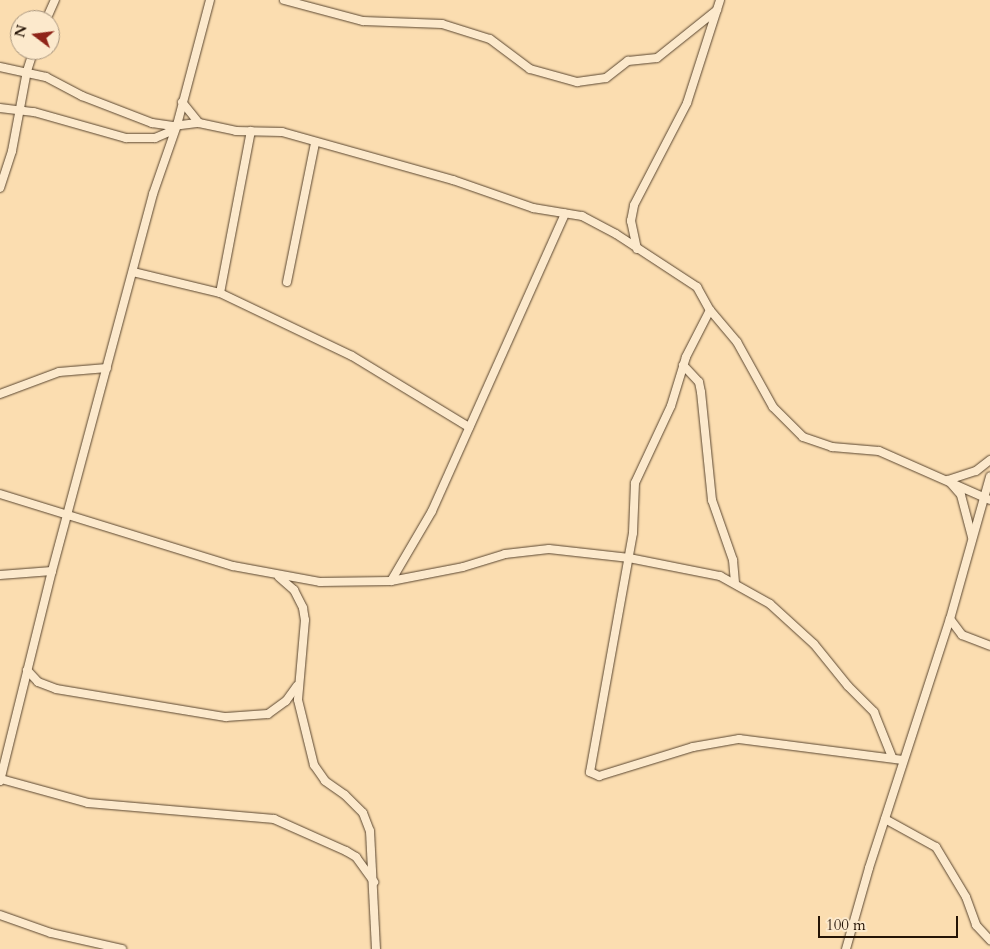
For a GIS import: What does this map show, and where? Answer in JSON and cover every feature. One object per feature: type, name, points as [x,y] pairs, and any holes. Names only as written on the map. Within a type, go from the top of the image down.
[{"type":"street","points":[[210,0],[182,102],[153,194],[52,571],[0,780],[88,803],[274,819],[356,857],[375,884]]},
{"type":"street","points":[[284,0],[363,21],[442,24],[490,39],[522,65],[571,82],[606,78],[628,61],[657,58],[717,10]]},
{"type":"street","points":[[637,249],[632,213],[687,103],[720,0]]},
{"type":"street","points":[[0,188],[12,151],[31,60]]},
{"type":"street","points":[[0,67],[27,71],[127,114],[175,125],[199,124],[251,131],[282,132],[315,143],[453,180],[534,208],[582,216],[604,227],[689,280],[703,295],[710,310],[737,342],[774,407],[803,437],[832,447],[872,448],[948,480],[987,499]]},
{"type":"street","points":[[182,102],[199,124]]},
{"type":"street","points":[[0,108],[19,110],[92,127],[126,138],[155,138],[169,132],[175,125]]},
{"type":"street","points":[[220,294],[251,131]]},
{"type":"street","points":[[287,282],[315,143]]},
{"type":"street","points":[[391,581],[432,511],[565,213]]},
{"type":"street","points":[[133,272],[220,294],[352,356],[470,428]]},
{"type":"street","points":[[710,310],[683,366],[671,406],[635,483],[629,558],[590,767],[592,775],[599,776],[693,747],[739,739],[892,757],[903,760]]},
{"type":"street","points":[[683,366],[699,382],[702,392],[712,500],[734,560],[735,582]]},
{"type":"street","points":[[0,394],[59,372],[107,368]]},
{"type":"street","points":[[948,480],[976,471],[990,460]]},
{"type":"street","points":[[846,949],[903,760],[950,619],[987,499],[990,477]]},
{"type":"street","points":[[948,480],[965,506],[973,542]]},
{"type":"street","points":[[0,494],[68,513],[90,523],[221,563],[278,576],[341,584],[391,581],[533,549],[629,558],[735,582],[770,604],[822,652],[848,686],[874,712],[892,757]]},
{"type":"street","points":[[0,575],[52,571]]},
{"type":"street","points":[[278,576],[294,590],[302,608],[304,620],[297,686],[300,710],[314,765],[325,781],[346,795],[363,813],[370,831],[375,884],[376,949]]},
{"type":"street","points":[[950,619],[962,635],[990,646]]},
{"type":"street","points":[[28,670],[38,682],[56,689],[226,717],[268,714],[286,701],[297,686]]},
{"type":"street","points":[[885,819],[936,847],[966,897],[976,925],[990,940]]},
{"type":"street","points":[[0,915],[51,933],[122,949]]}]
